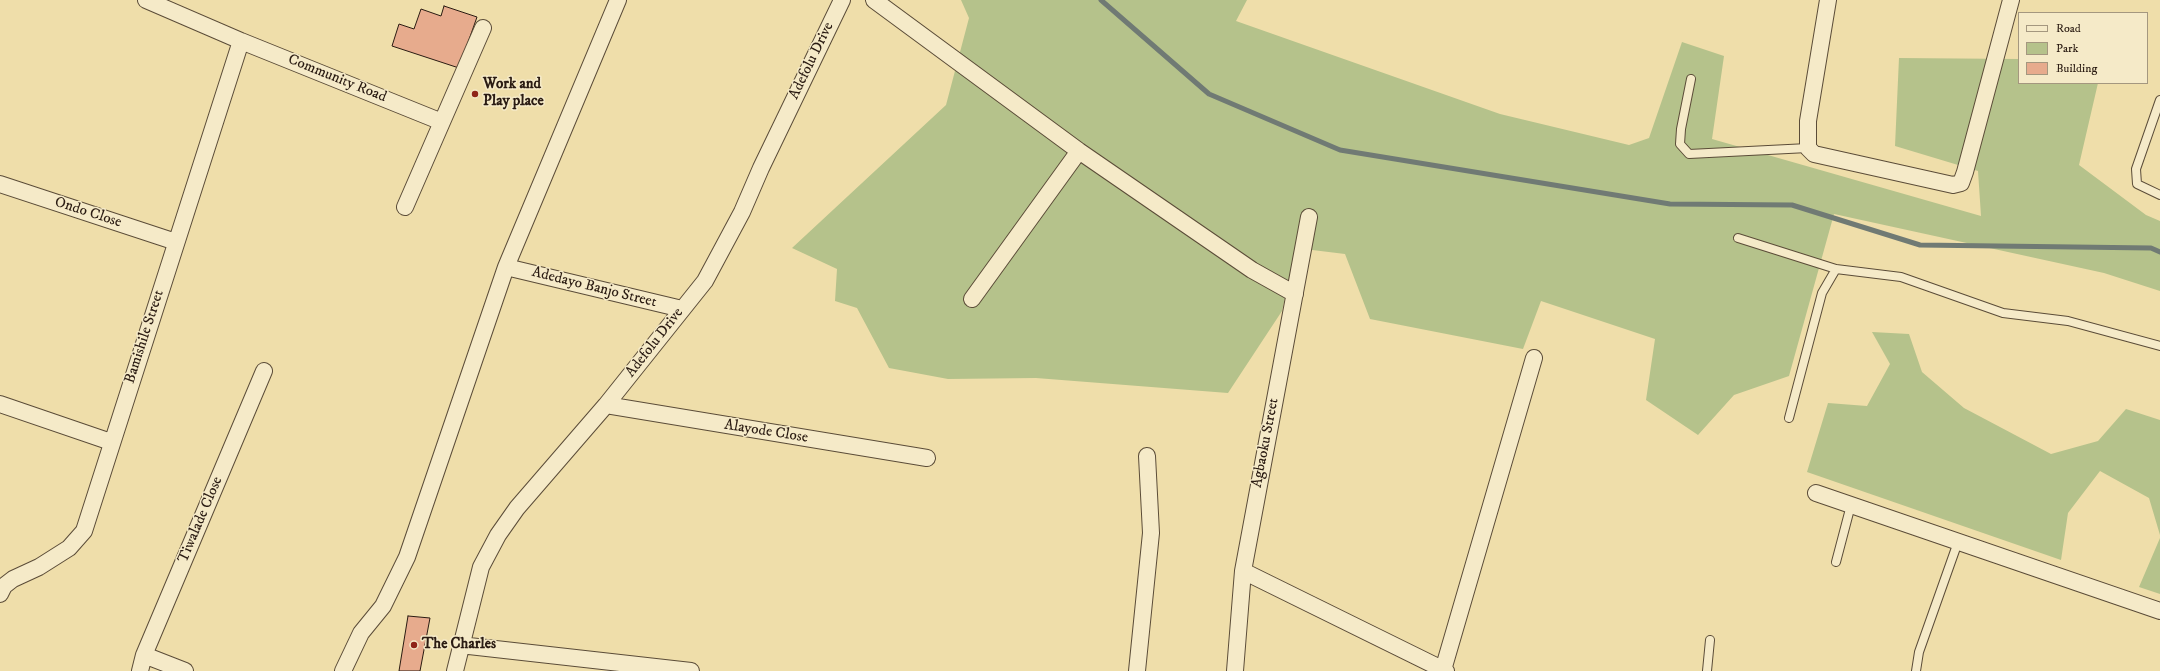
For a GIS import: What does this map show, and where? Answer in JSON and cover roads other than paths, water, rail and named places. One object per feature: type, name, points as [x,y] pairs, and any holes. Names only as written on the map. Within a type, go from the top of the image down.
[{"type":"street","name":"Community Road","points":[[146,0],[241,41],[442,122]]},
{"type":"street","points":[[343,671],[361,633],[384,606],[407,557],[506,267],[618,0]]},
{"type":"street","name":"Adefolu Drive","points":[[455,671],[460,645],[480,567],[498,535],[517,508],[606,405],[705,281],[742,212],[761,168],[842,0]]},
{"type":"street","points":[[874,0],[1079,151],[1252,270],[1295,294]]},
{"type":"street","points":[[1828,0],[1808,121],[1808,148],[1814,154],[1953,185],[1961,183],[2011,0]]},
{"type":"street","points":[[405,207],[483,28]]},
{"type":"street","name":"Bamishile Street","points":[[0,594],[4,586],[13,579],[39,567],[69,548],[84,531],[241,41]]},
{"type":"street","points":[[972,299],[1079,151]]},
{"type":"street","name":"Ondo Close","points":[[0,184],[176,242]]},
{"type":"street","name":"Agbaoku Street","points":[[1235,671],[1243,571],[1310,216]]},
{"type":"street","name":"Adedayo Banjo Street","points":[[506,267],[682,309]]},
{"type":"street","points":[[1243,571],[1445,670],[1534,358]]},
{"type":"street","name":"Tiwalade Close","points":[[140,671],[144,655],[264,371]]},
{"type":"street","points":[[0,404],[112,442]]},
{"type":"street","name":"Alayode Close","points":[[606,405],[927,458]]},
{"type":"street","points":[[1137,671],[1151,533],[1147,456]]},
{"type":"street","points":[[1816,493],[2160,610]]},
{"type":"street","points":[[460,645],[691,671]]},
{"type":"street","points":[[144,655],[185,671]]},
{"type":"lane","points":[[1691,80],[1681,129],[1680,144],[1689,154],[1808,148]]},
{"type":"lane","points":[[2160,100],[2136,169],[2136,184],[2160,195]]},
{"type":"lane","points":[[1738,238],[1836,269],[1901,277],[2003,313],[2068,321],[2160,346]]},
{"type":"lane","points":[[1789,418],[1822,293],[1836,269]]},
{"type":"lane","points":[[1836,562],[1851,505]]},
{"type":"lane","points":[[1916,671],[1919,652],[1958,542]]},
{"type":"lane","points":[[1707,671],[1710,640]]},
{"type":"waterway","points":[[1101,0],[1209,94],[1340,150],[1670,204],[1792,205],[1920,245],[2151,248],[2160,252]]},
{"type":"place","name":"Work and Play place","points":[[475,94]]},
{"type":"place","name":"The Charles","points":[[414,645]]}]
